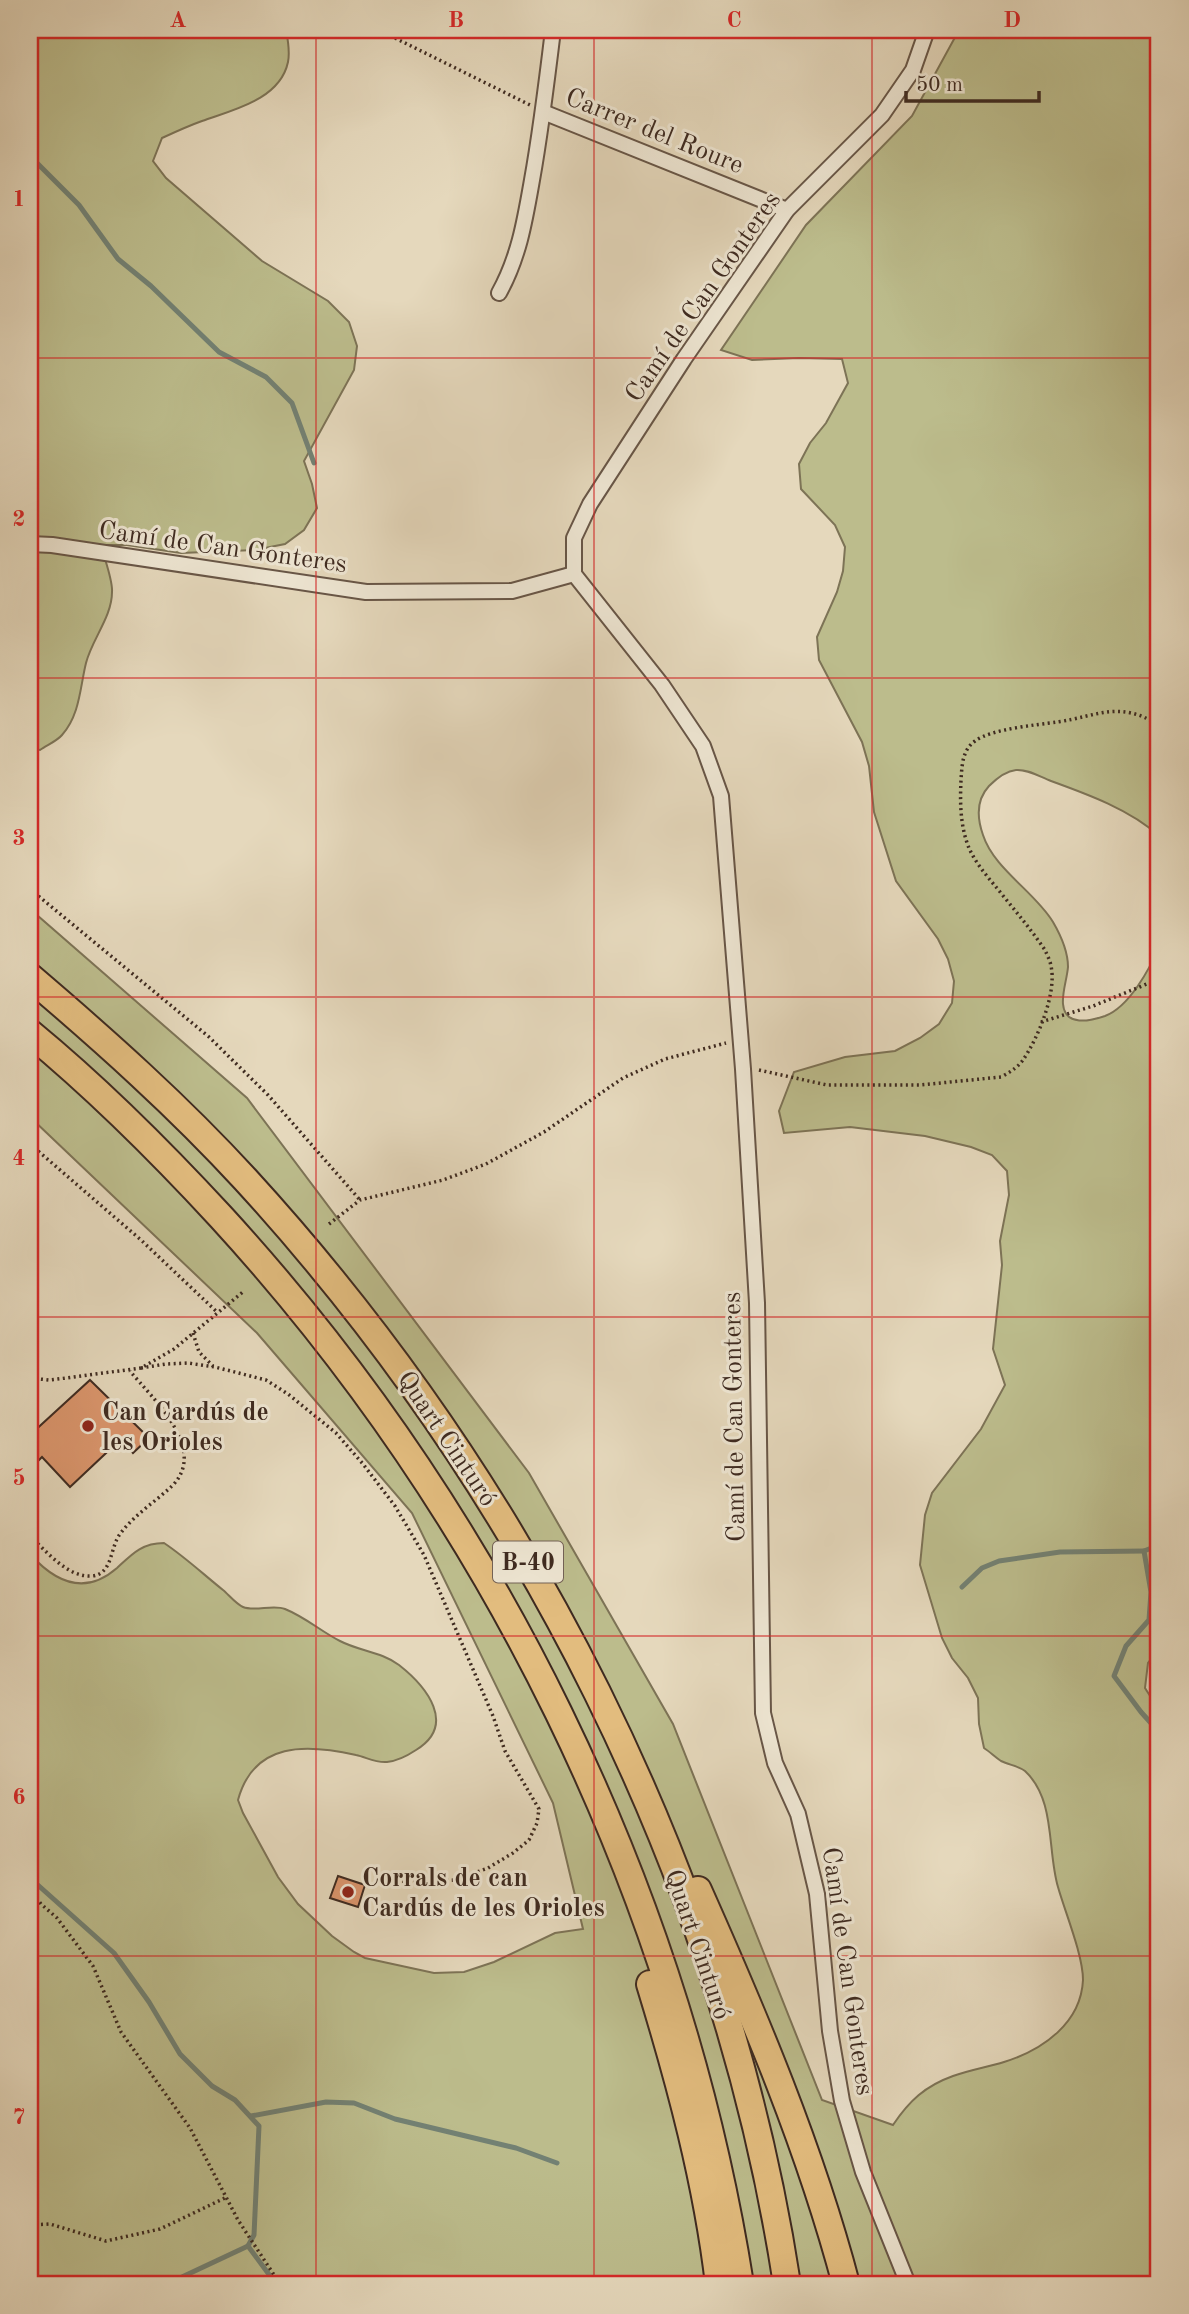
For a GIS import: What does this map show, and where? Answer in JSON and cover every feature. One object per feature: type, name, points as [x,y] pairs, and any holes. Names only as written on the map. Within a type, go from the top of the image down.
[{"type":"highway","name":"Quart Cinturó","points":[[30,977],[139,1073],[234,1168],[306,1249],[371,1329],[433,1412],[531,1566],[615,1730],[649,1805],[698,1934],[741,2074],[762,2159],[787,2284]]},
{"type":"highway","name":"Quart Cinturó","points":[[30,1033],[110,1104],[182,1175],[262,1264],[355,1379],[410,1456],[490,1584],[558,1713],[609,1823],[646,1918],[677,2011],[709,2124],[740,2284]]},
{"type":"highway","points":[[649,1805],[692,1875],[730,1963],[785,2098],[831,2228],[846,2284]]},
{"type":"highway","points":[[609,1823],[628,1914],[685,2108],[706,2204],[719,2284]]},
{"type":"street","points":[[499,293],[518,251],[543,112],[554,30]]},
{"type":"street","name":"Camí de Can Gonteres","points":[[908,2284],[863,2172],[842,2101],[830,2031],[817,1894],[801,1823],[775,1763],[763,1713],[757,1303],[743,1069],[721,796],[703,746],[662,685],[574,574],[574,538],[590,504],[684,359],[787,210],[882,115],[913,70],[927,30]]},
{"type":"street","name":"Carrer del Roure","points":[[543,112],[787,210]]},
{"type":"street","name":"Camí de Can Gonteres","points":[[30,544],[66,547],[366,592],[512,591],[574,574]]},
{"type":"path","points":[[363,30],[394,38],[543,112]]},
{"type":"path","points":[[743,1069],[752,1068],[827,1085],[920,1085],[1001,1077],[1013,1071],[1023,1060],[1041,1022],[1051,991],[1051,966],[1045,950],[980,867],[969,848],[961,814],[962,762],[967,749],[976,740],[1007,730],[1114,711],[1142,715],[1159,725]]},
{"type":"path","points":[[30,889],[209,1037],[268,1095],[360,1200]]},
{"type":"path","points":[[1041,1022],[1093,1006],[1159,979]]},
{"type":"path","points":[[329,1224],[360,1200],[443,1180],[486,1164],[544,1132],[623,1079],[665,1059],[740,1040]]},
{"type":"path","points":[[30,1144],[141,1240],[217,1312]]},
{"type":"path","points":[[141,1368],[157,1360],[244,1291]]},
{"type":"path","points":[[193,1333],[198,1352],[215,1367]]},
{"type":"path","points":[[30,1378],[49,1380],[188,1363],[266,1380],[288,1394],[336,1433],[386,1492],[412,1531],[424,1555],[493,1716],[502,1744],[539,1809],[537,1823],[529,1840],[488,1868],[455,1880],[374,1880]]},
{"type":"path","points":[[30,1536],[69,1569],[94,1576],[109,1564],[113,1546],[124,1529],[174,1483],[183,1457],[177,1429],[130,1371]]},
{"type":"path","points":[[30,1889],[41,1904],[57,1918],[93,1966],[121,2032],[190,2128],[225,2198],[280,2284]]},
{"type":"path","points":[[30,2225],[50,2224],[106,2241],[160,2229],[225,2198]]},
{"type":"green space","points":[[30,30],[286,30],[288,62],[275,86],[240,108],[162,138],[153,161],[166,178],[262,261],[328,301],[349,322],[357,346],[354,370],[304,461],[317,508],[304,530],[285,544],[255,550],[181,553],[127,545],[101,545],[112,587],[109,610],[89,654],[72,719],[60,737],[40,750],[30,748]]},
{"type":"green space","points":[[959,30],[1159,30],[1159,836],[1135,818],[1108,804],[1020,770],[1005,774],[989,786],[980,803],[979,816],[983,835],[996,859],[1045,911],[1061,938],[1068,961],[1063,1004],[1068,1016],[1086,1020],[1114,1011],[1138,986],[1159,946],[1159,1649],[1148,1663],[1145,1688],[1159,1710],[1159,2284],[30,2284],[30,1554],[60,1578],[82,1583],[105,1577],[143,1547],[164,1543],[240,1606],[253,1609],[285,1609],[340,1641],[392,1661],[419,1684],[433,1706],[436,1718],[435,1729],[428,1740],[413,1752],[383,1762],[338,1751],[285,1751],[269,1757],[256,1767],[238,1800],[278,1877],[298,1904],[332,1936],[354,1952],[365,1958],[434,1973],[464,1972],[494,1962],[555,1933],[583,1929],[553,1803],[412,1513],[257,1333],[30,1117],[30,909],[247,1098],[529,1473],[673,1724],[822,2100],[893,2125],[912,2102],[943,2080],[1019,2057],[1046,2042],[1067,2022],[1081,1995],[1082,1970],[1058,1887],[1042,1796],[1025,1771],[1001,1761],[984,1748],[979,1724],[978,1698],[942,1638],[920,1565],[925,1515],[932,1493],[981,1429],[1005,1385],[993,1349],[1002,1265],[1000,1241],[1009,1195],[1007,1171],[992,1155],[925,1136],[850,1127],[784,1133],[779,1111],[794,1072],[845,1057],[895,1051],[939,1024],[952,1003],[954,981],[948,959],[938,939],[896,881],[874,812],[869,766],[862,742],[819,660],[817,637],[837,592],[843,571],[845,547],[835,525],[801,489],[799,464],[848,383],[842,359],[752,360],[721,350],[806,225],[912,116]]},
{"type":"building","name":"Can Cardús de les Orioles","points":[[90,1380],[149,1438],[133,1453],[121,1439],[70,1487],[42,1457],[30,1469],[30,1435]]},
{"type":"building","name":"Corrals de can Cardús de les Orioles","points":[[338,1876],[365,1885],[358,1907],[330,1898]]},
{"type":"waterway","points":[[30,156],[79,205],[118,259],[151,286],[219,352],[266,377],[292,403],[314,463]]},
{"type":"waterway","points":[[1159,1545],[1144,1551],[1151,1592],[1149,1620],[1126,1646],[1114,1676],[1159,1732]]},
{"type":"waterway","points":[[962,1587],[982,1568],[999,1561],[1060,1552],[1144,1551]]},
{"type":"waterway","points":[[30,1878],[114,1953],[149,2002],[180,2054],[212,2086],[235,2100],[259,2126],[254,2235],[248,2246]]},
{"type":"waterway","points":[[251,2116],[326,2102],[354,2103],[395,2119],[516,2148],[557,2163]]},
{"type":"waterway","points":[[248,2246],[276,2284]]},
{"type":"waterway","points":[[167,2284],[248,2246]]},
{"type":"place","name":"Can Cardús de les Orioles","points":[[88,1426]]},
{"type":"place","name":"Corrals de can Cardús de les Orioles","points":[[348,1892]]}]
